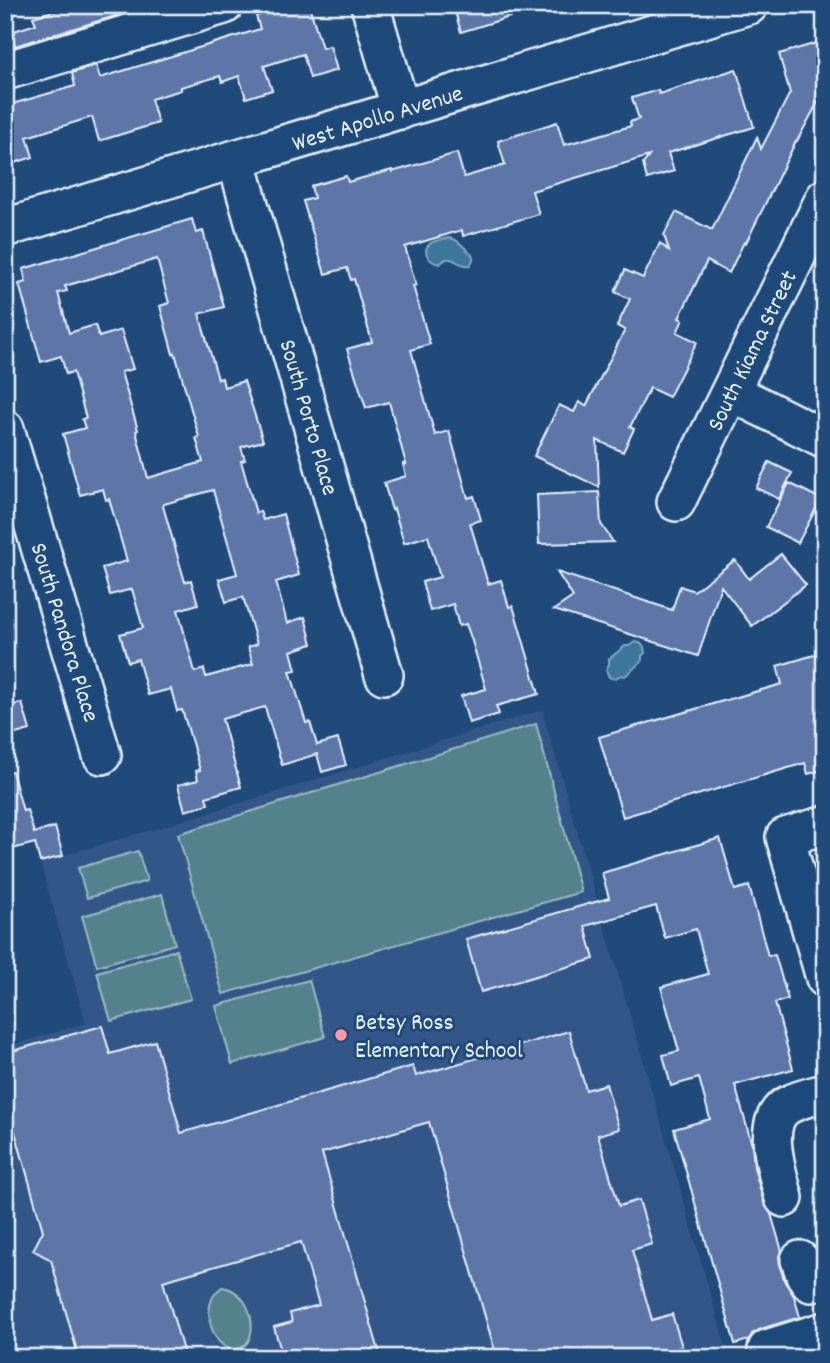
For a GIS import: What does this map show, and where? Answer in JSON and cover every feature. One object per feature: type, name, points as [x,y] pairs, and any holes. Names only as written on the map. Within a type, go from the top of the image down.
[{"type":"street","points":[[5,71],[224,5]]},
{"type":"street","points":[[370,5],[401,110]]},
{"type":"street","name":"West Apollo Avenue","points":[[5,228],[749,5]]},
{"type":"street","name":"South Porto Place","points":[[236,159],[384,675]]},
{"type":"street","name":"South Kiama Street","points":[[676,502],[825,198]]},
{"type":"street","points":[[730,393],[825,439]]},
{"type":"street","name":"South Pandora Place","points":[[5,429],[102,755]]},
{"type":"street","points":[[825,825],[785,837],[825,978]]},
{"type":"street","points":[[784,1198],[771,1135],[776,1118],[785,1106],[825,1093]]},
{"type":"street","points":[[767,1349],[825,1331]]},
{"type":"shaded area","points":[[449,238],[457,241],[472,255],[470,265],[451,259],[440,264],[430,259],[426,253],[428,246],[435,241]]},
{"type":"shaded area","points":[[635,642],[644,647],[642,661],[625,676],[614,679],[609,677],[606,670],[609,659],[625,646]]},
{"type":"shaded area","name":"Betsy Ross Elementary School","points":[[542,710],[729,1358],[5,1358],[5,1047],[86,1023],[40,862]]},
{"type":"green space","points":[[536,724],[581,892],[223,994],[178,834]]},
{"type":"green space","points":[[138,851],[147,881],[87,898],[78,868]]},
{"type":"green space","points":[[162,894],[175,944],[97,966],[82,916]]},
{"type":"green space","points":[[176,950],[191,999],[111,1021],[97,972]]},
{"type":"green space","points":[[309,980],[325,1037],[232,1064],[216,1006]]},
{"type":"green space","points":[[222,1287],[233,1290],[241,1297],[251,1317],[250,1337],[245,1345],[238,1349],[229,1349],[222,1344],[211,1327],[210,1305],[214,1295]]},
{"type":"building","points":[[73,5],[119,5],[122,14],[15,46],[11,32],[36,24],[33,17]]},
{"type":"building","points":[[295,5],[309,5],[322,48],[330,46],[337,70],[310,78],[303,54],[264,66],[272,90],[246,98],[239,76],[222,82],[220,76],[181,87],[181,90],[151,99],[158,123],[99,141],[92,117],[27,137],[33,157],[5,166],[5,106],[75,86],[72,73],[96,65],[100,78],[260,29],[256,16]]},
{"type":"building","points":[[453,5],[532,5],[532,10],[461,32]]},
{"type":"building","points":[[817,43],[819,50],[825,48],[825,89],[729,273],[707,261],[679,318],[683,320],[677,332],[697,342],[669,397],[650,388],[630,427],[634,429],[623,452],[597,440],[599,487],[534,456],[559,405],[574,412],[579,402],[586,406],[625,330],[617,326],[630,299],[615,292],[625,270],[643,278],[660,243],[669,251],[664,235],[676,212],[712,230],[757,137],[761,149],[790,93],[779,54]]},
{"type":"building","points":[[736,69],[754,127],[668,153],[674,171],[647,179],[643,164],[649,156],[532,191],[539,214],[463,236],[462,230],[405,247],[430,344],[411,350],[435,435],[449,431],[468,498],[474,496],[481,520],[470,523],[488,584],[501,580],[509,607],[513,606],[539,694],[496,706],[499,714],[469,723],[461,696],[486,689],[472,641],[466,624],[459,626],[453,604],[430,611],[422,582],[440,577],[428,536],[404,543],[384,483],[406,476],[403,464],[406,464],[389,402],[366,408],[347,349],[372,342],[354,279],[351,280],[347,268],[325,274],[303,201],[314,198],[311,186],[346,176],[348,182],[457,153],[464,177],[505,165],[498,141],[557,122],[564,145],[631,126],[630,122],[639,119],[632,98],[658,90],[659,94]]},
{"type":"building","points":[[192,219],[196,233],[203,231],[224,307],[199,314],[218,379],[222,378],[224,387],[244,381],[263,441],[241,447],[245,460],[241,461],[256,513],[260,511],[263,520],[283,514],[299,575],[276,582],[287,623],[305,617],[312,644],[291,651],[296,670],[290,671],[306,723],[310,722],[317,745],[338,739],[346,765],[322,772],[317,754],[282,765],[265,707],[222,719],[241,787],[206,797],[208,804],[185,811],[178,785],[198,780],[196,771],[200,770],[188,729],[182,710],[177,711],[171,689],[148,695],[138,659],[128,662],[120,634],[143,628],[132,589],[110,595],[102,568],[127,561],[109,499],[106,500],[103,489],[80,495],[63,434],[85,428],[82,419],[86,418],[73,372],[66,374],[61,356],[41,362],[19,284],[26,282],[23,269]],"holes":[[[157,259],[169,303],[160,306],[199,437],[196,438],[203,462],[148,478],[136,431],[138,430],[121,372],[133,369],[121,330],[99,337],[95,325],[69,333],[58,293],[67,291],[65,286]],[[213,490],[237,574],[219,579],[226,602],[243,597],[257,644],[248,647],[253,664],[206,677],[204,669],[195,672],[178,610],[198,604],[191,580],[185,582],[163,506]]]},
{"type":"building","points":[[769,462],[792,473],[779,499],[756,488]]},
{"type":"building","points":[[789,483],[821,499],[798,543],[766,527]]},
{"type":"building","points":[[599,492],[601,524],[613,542],[539,544],[537,495]]},
{"type":"building","points":[[781,554],[806,585],[752,626],[721,586],[698,656],[554,610],[573,597],[557,572],[672,610],[680,586],[694,591],[735,560],[749,579]]},
{"type":"building","points":[[821,653],[825,665],[825,769],[808,774],[805,763],[623,817],[599,737],[782,684],[777,666]]},
{"type":"building","points":[[22,703],[30,730],[5,737],[5,707]]},
{"type":"building","points":[[12,771],[23,811],[27,810],[34,833],[55,827],[63,856],[40,862],[35,843],[5,851],[5,772]]},
{"type":"building","points":[[720,838],[735,890],[749,886],[768,956],[775,955],[788,999],[775,1003],[793,1069],[735,1085],[752,1145],[754,1167],[764,1203],[771,1214],[782,1251],[779,1256],[780,1267],[794,1296],[800,1317],[761,1329],[752,1334],[749,1340],[735,1344],[674,1129],[710,1119],[699,1078],[671,1086],[663,1055],[679,1051],[661,987],[708,974],[696,929],[665,938],[656,906],[585,926],[594,959],[481,992],[466,939],[609,898],[602,873]]},
{"type":"building","points":[[102,1026],[110,1054],[155,1041],[181,1133],[413,1066],[416,1076],[569,1031],[586,1090],[606,1084],[619,1129],[598,1135],[619,1206],[639,1200],[652,1244],[632,1250],[652,1320],[672,1314],[682,1347],[645,1358],[497,1358],[429,1122],[322,1153],[381,1358],[283,1358],[274,1327],[292,1322],[290,1313],[319,1305],[301,1242],[163,1281],[185,1358],[79,1358],[51,1260],[33,1250],[43,1231],[5,1096],[5,1053]]},
{"type":"place","name":"Betsy Ross Elementary School","points":[[341,1035]]}]
